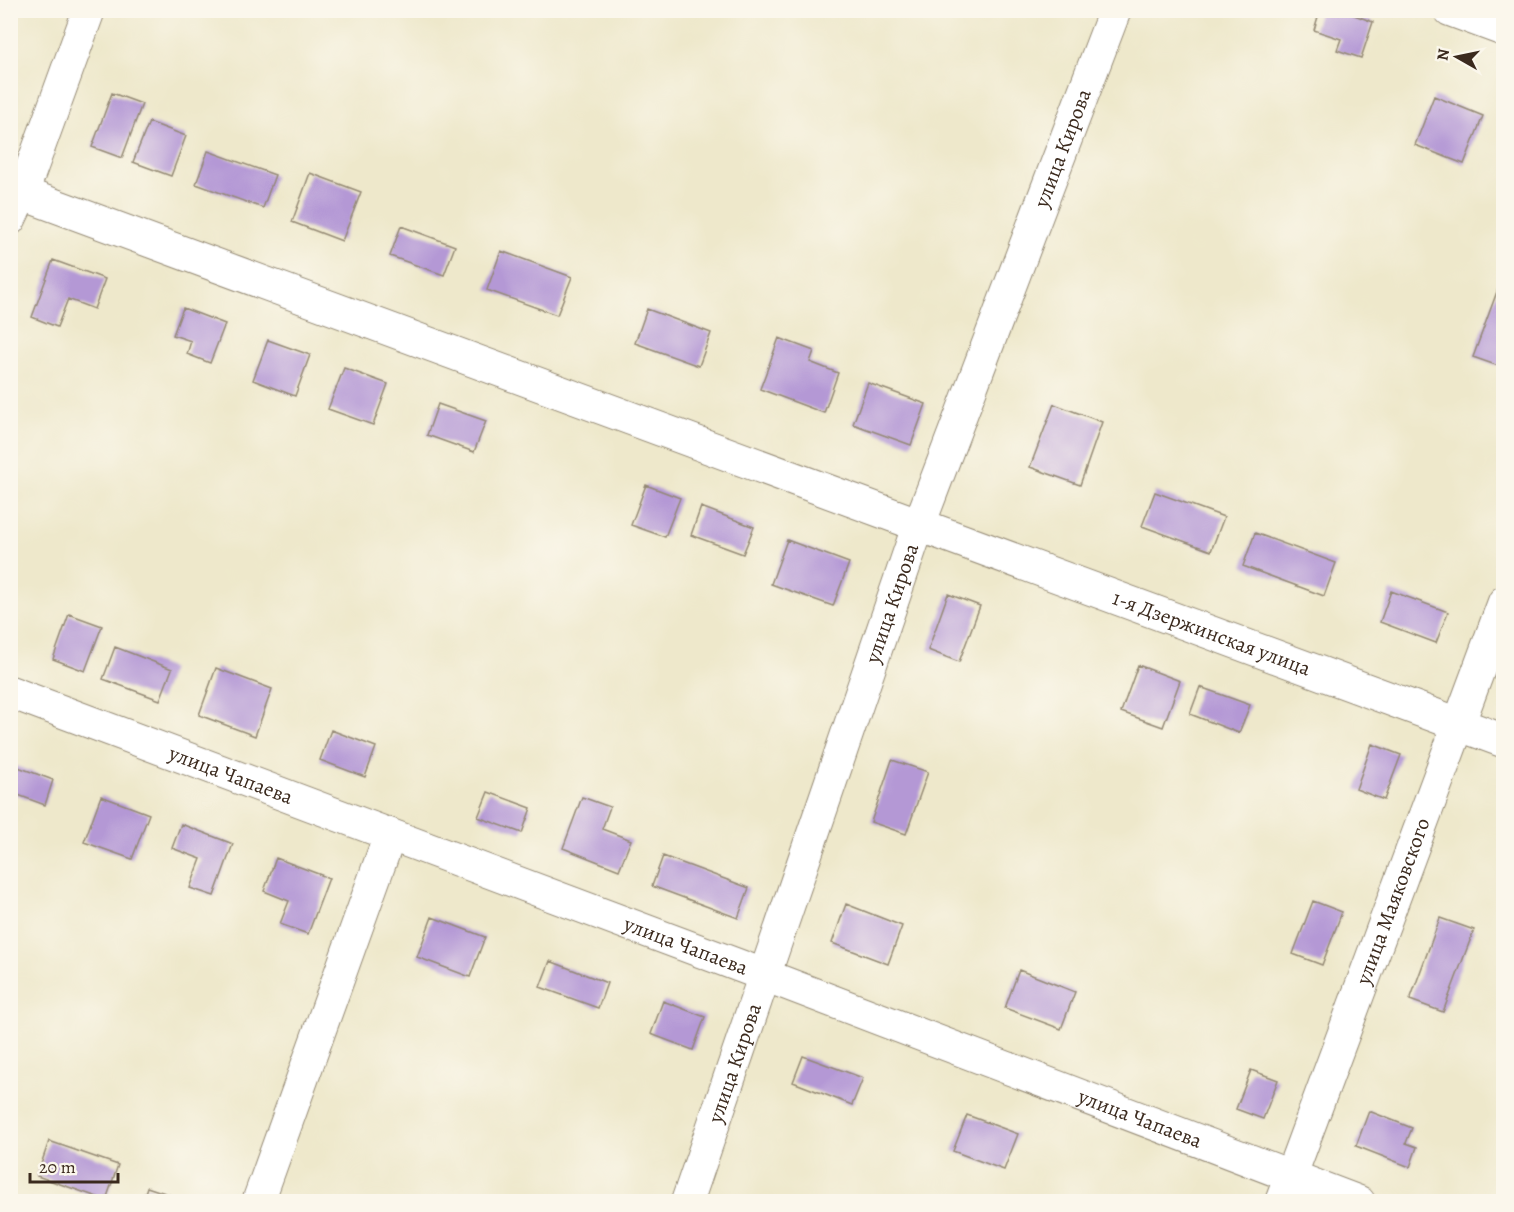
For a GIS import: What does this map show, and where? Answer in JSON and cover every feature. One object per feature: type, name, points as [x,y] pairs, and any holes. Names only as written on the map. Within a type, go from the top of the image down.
[{"type":"street","points":[[14,200],[89,10]]},
{"type":"street","name":"улица Кирова","points":[[687,1202],[919,526],[1115,10]]},
{"type":"street","points":[[1450,10],[1503,30]]},
{"type":"street","name":"1-я Дзержинская улица","points":[[14,200],[919,526],[1503,741]]},
{"type":"street","name":"улица Маяковского","points":[[1285,1189],[1503,602]]},
{"type":"street","name":"улица Чапаева","points":[[10,692],[764,975],[1285,1189],[1359,1202]]},
{"type":"street","points":[[258,1202],[387,843],[388,834]]},
{"type":"building","points":[[1320,10],[1341,10],[1373,22],[1361,58],[1337,50],[1341,39],[1314,30]]},
{"type":"building","points":[[112,93],[142,104],[122,158],[92,147]]},
{"type":"building","points":[[1434,96],[1483,116],[1464,164],[1415,145]]},
{"type":"building","points":[[149,122],[186,136],[171,176],[133,162]]},
{"type":"building","points":[[208,151],[275,175],[263,208],[196,184]]},
{"type":"building","points":[[310,173],[361,192],[342,241],[292,222]]},
{"type":"building","points":[[401,226],[455,246],[444,275],[390,256]]},
{"type":"building","points":[[501,251],[572,277],[557,315],[487,290]]},
{"type":"building","points":[[53,260],[105,279],[94,309],[68,299],[57,327],[32,317]]},
{"type":"building","points":[[1498,289],[1504,291],[1504,368],[1473,357]]},
{"type":"building","points":[[183,308],[225,324],[210,363],[187,354],[191,341],[173,335]]},
{"type":"building","points":[[647,309],[711,333],[699,366],[635,343]]},
{"type":"building","points":[[779,338],[814,351],[810,362],[838,373],[824,413],[760,389]]},
{"type":"building","points":[[268,340],[310,355],[295,396],[253,380]]},
{"type":"building","points":[[344,368],[388,384],[373,425],[328,409]]},
{"type":"building","points":[[868,383],[926,404],[911,445],[853,424]]},
{"type":"building","points":[[438,404],[486,421],[474,452],[427,435]]},
{"type":"building","points":[[1054,404],[1102,422],[1080,485],[1030,467]]},
{"type":"building","points":[[646,485],[680,498],[665,537],[631,525]]},
{"type":"building","points":[[1155,492],[1224,517],[1211,551],[1142,526]]},
{"type":"building","points":[[701,507],[754,527],[743,554],[691,535]]},
{"type":"building","points":[[1255,533],[1336,563],[1324,596],[1243,566]]},
{"type":"building","points":[[787,540],[849,563],[833,606],[771,584]]},
{"type":"building","points":[[1391,591],[1448,612],[1436,643],[1380,622]]},
{"type":"building","points":[[948,594],[980,606],[959,662],[928,650]]},
{"type":"building","points":[[69,614],[102,626],[85,671],[53,659]]},
{"type":"building","points":[[115,647],[172,669],[160,700],[103,679]]},
{"type":"building","points":[[1138,665],[1180,681],[1163,727],[1121,712]]},
{"type":"building","points":[[216,668],[272,689],[255,736],[199,715]]},
{"type":"building","points":[[1200,687],[1250,705],[1239,733],[1190,714]]},
{"type":"building","points":[[331,730],[376,747],[365,777],[320,760]]},
{"type":"building","points":[[1372,744],[1401,755],[1384,800],[1356,789]]},
{"type":"building","points":[[892,760],[928,772],[906,834],[871,822]]},
{"type":"building","points":[[10,764],[53,780],[45,805],[10,792]]},
{"type":"building","points":[[488,792],[531,808],[522,833],[478,817]]},
{"type":"building","points":[[101,796],[149,814],[132,859],[84,842]]},
{"type":"building","points":[[582,797],[610,807],[602,829],[631,840],[619,870],[563,848]]},
{"type":"building","points":[[181,824],[233,844],[214,896],[190,888],[201,859],[172,848]]},
{"type":"building","points":[[663,856],[749,888],[738,918],[652,886]]},
{"type":"building","points":[[276,858],[329,878],[308,934],[280,924],[289,901],[264,891]]},
{"type":"building","points":[[1313,901],[1342,912],[1322,965],[1293,954]]},
{"type":"building","points":[[846,904],[902,926],[888,964],[832,943]]},
{"type":"building","points":[[432,917],[485,937],[470,977],[417,957]]},
{"type":"building","points":[[1440,918],[1474,930],[1443,1012],[1410,1000]]},
{"type":"building","points":[[550,961],[607,983],[598,1008],[540,987]]},
{"type":"building","points":[[1019,970],[1075,992],[1061,1029],[1005,1008]]},
{"type":"building","points":[[663,1001],[705,1017],[693,1050],[651,1034]]},
{"type":"building","points":[[803,1056],[863,1078],[852,1105],[793,1082]]},
{"type":"building","points":[[1251,1070],[1278,1080],[1263,1119],[1236,1109]]},
{"type":"building","points":[[1369,1111],[1412,1128],[1406,1143],[1417,1147],[1410,1167],[1356,1146]]},
{"type":"building","points":[[967,1115],[1018,1134],[1004,1170],[953,1151]]},
{"type":"building","points":[[49,1141],[118,1165],[106,1200],[37,1176]]},
{"type":"building","points":[[147,1187],[189,1201],[189,1202],[142,1202]]}]
